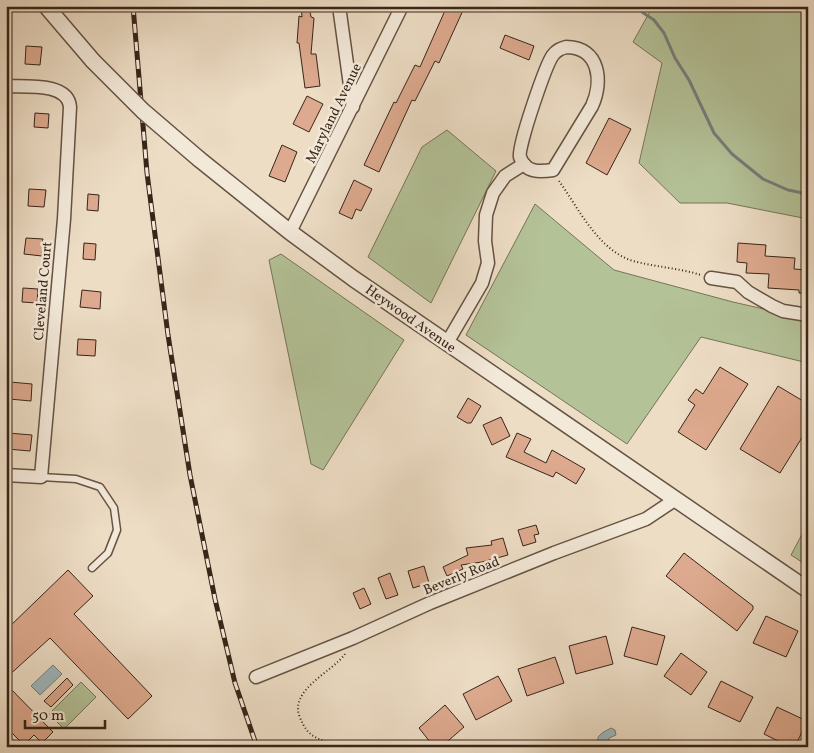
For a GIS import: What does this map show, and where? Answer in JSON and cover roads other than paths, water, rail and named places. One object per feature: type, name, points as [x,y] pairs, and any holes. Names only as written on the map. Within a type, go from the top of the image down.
[{"type":"street","name":"Heywood Avenue","points":[[46,6],[93,61],[143,111],[290,232],[447,343],[808,590]]},
{"type":"street","points":[[339,6],[353,107]]},
{"type":"street","name":"Maryland Avenue","points":[[290,232],[402,6]]},
{"type":"street","points":[[573,47],[586,52],[594,64],[598,80],[596,96],[592,106],[552,170],[535,171],[524,164],[520,148],[545,70],[553,55],[559,49],[573,47]]},
{"type":"street","name":"Cleveland Court","points":[[6,86],[58,90],[68,99],[70,107],[64,219],[41,477]]},
{"type":"street","points":[[447,343],[482,283],[488,263],[485,241],[486,215],[493,193],[505,176],[524,164]]},
{"type":"street","points":[[711,278],[737,282],[748,292],[772,306],[783,311],[808,315]]},
{"type":"street","points":[[6,475],[41,477]]},
{"type":"street","name":"Beverly Road","points":[[256,677],[554,553],[646,520],[676,499]]},
{"type":"lane","points":[[41,477],[76,479],[100,487],[114,508],[117,530],[108,553],[92,568]]},
{"type":"water","points":[[53,665],[62,674],[40,695],[31,686]]},
{"type":"water","points":[[611,728],[615,730],[616,735],[609,738],[607,744],[603,746],[598,745],[598,737]]},
{"type":"waterway","points":[[633,6],[654,20],[664,33],[714,133],[732,154],[763,179],[788,190],[808,194]]},
{"type":"railway","points":[[133,6],[147,173],[168,335],[190,475],[215,599],[235,683],[257,747]]}]
